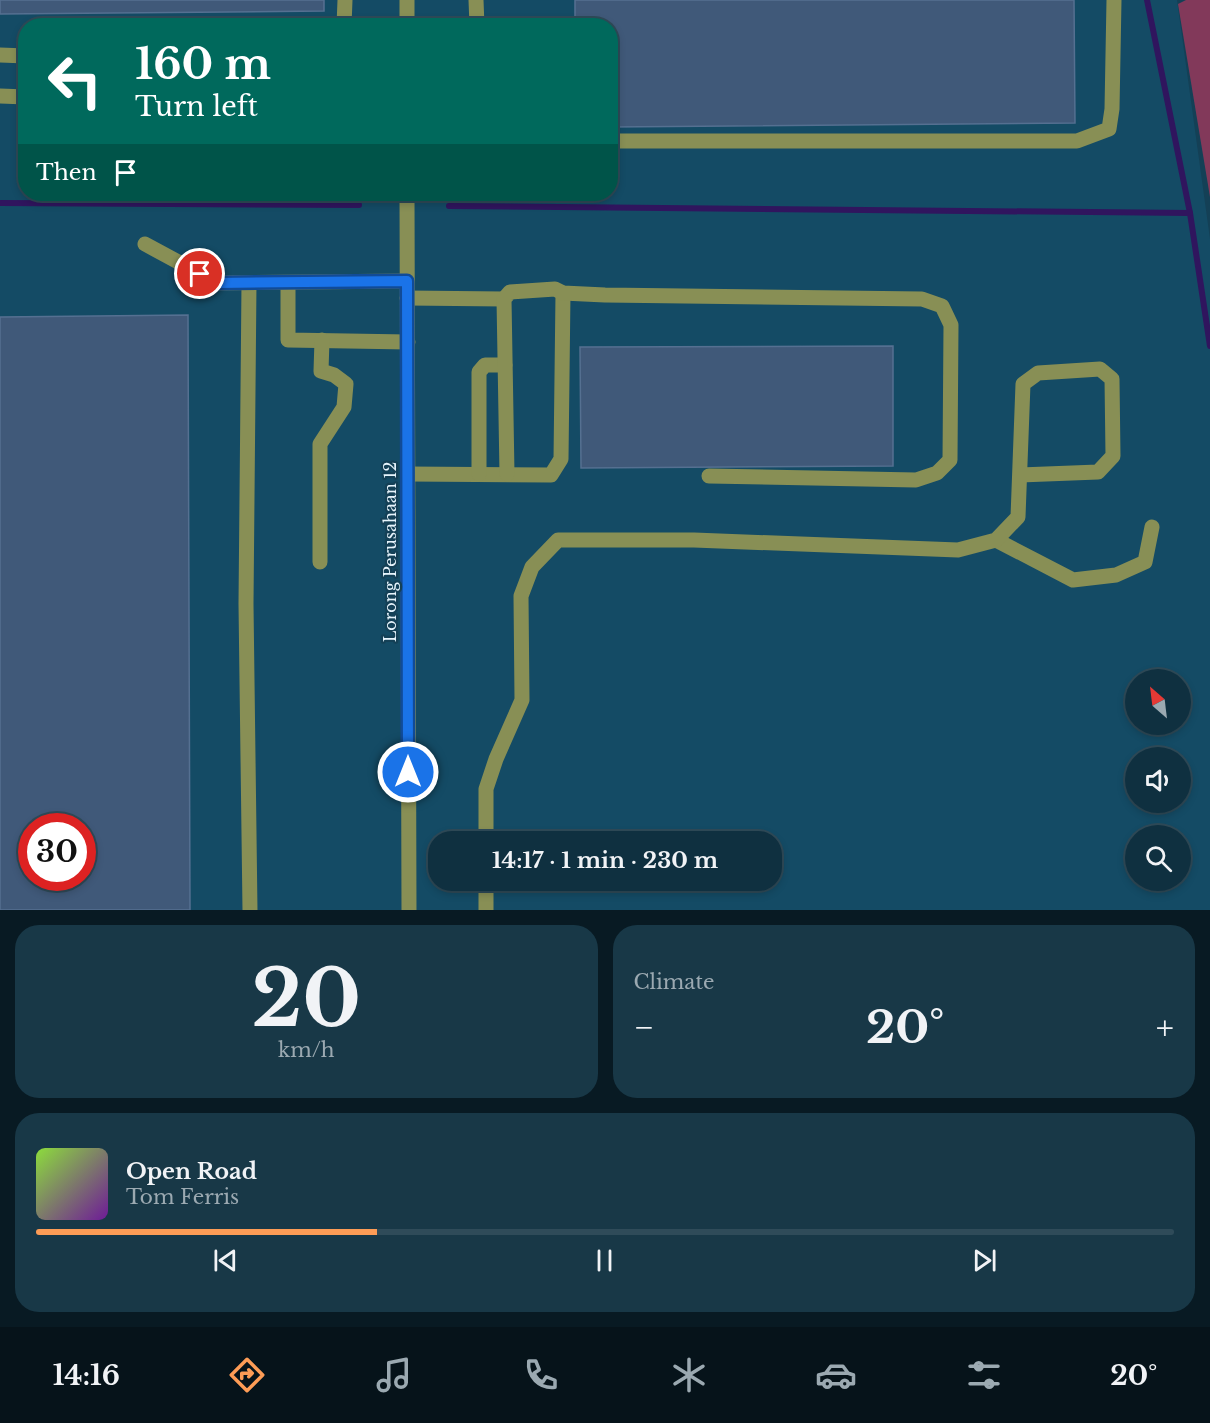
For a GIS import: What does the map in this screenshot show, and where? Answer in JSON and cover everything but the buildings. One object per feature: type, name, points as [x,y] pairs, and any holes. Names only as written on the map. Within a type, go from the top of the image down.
[{"type":"street","points":[[344,18],[345,0]]},
{"type":"street","points":[[406,0],[407,18]]},
{"type":"street","points":[[476,0],[477,18]]},
{"type":"street","points":[[618,141],[1077,141],[1109,129],[1112,109],[1114,0]]},
{"type":"street","points":[[0,55],[18,56]]},
{"type":"street","points":[[0,96],[18,97]]},
{"type":"street","name":"Lorong Perusahaan 12","points":[[407,201],[409,910]]},
{"type":"street","points":[[145,244],[217,283],[407,281]]},
{"type":"street","points":[[249,283],[246,604],[250,910]]},
{"type":"street","points":[[288,283],[288,340],[408,342]]},
{"type":"street","points":[[507,474],[504,299],[510,292],[555,289],[563,293],[922,299],[942,306],[951,325],[950,460],[937,473],[916,480],[709,476]]},
{"type":"street","points":[[408,474],[551,475],[561,459],[563,293]]},
{"type":"street","points":[[407,297],[504,299]]},
{"type":"street","points":[[320,562],[320,444],[344,406],[346,384],[334,375],[321,371],[322,340]]},
{"type":"street","points":[[479,474],[478,372],[485,365],[505,365]]},
{"type":"street","points":[[486,831],[486,789],[495,759],[522,700],[521,596],[532,567],[558,540],[694,540],[958,550],[996,540],[1018,518],[1023,384],[1038,373],[1100,369],[1112,379],[1113,456],[1098,472],[1020,475]]},
{"type":"street","points":[[996,540],[1073,580],[1116,575],[1145,562],[1152,527]]},
{"type":"street","points":[[486,891],[486,910]]},
{"type":"shaded area","points":[[0,0],[1177,0],[1210,239],[1210,910],[0,910]]},
{"type":"shaded area","points":[[1186,0],[1210,0],[1210,197],[1178,4]]},
{"type":"waterway","points":[[1147,0],[1190,213],[1210,346]]},
{"type":"waterway","points":[[0,203],[359,205]]},
{"type":"waterway","points":[[449,206],[1190,213]]},
{"type":"route","points":[[200,274],[217,283],[407,281],[408,772]]}]
